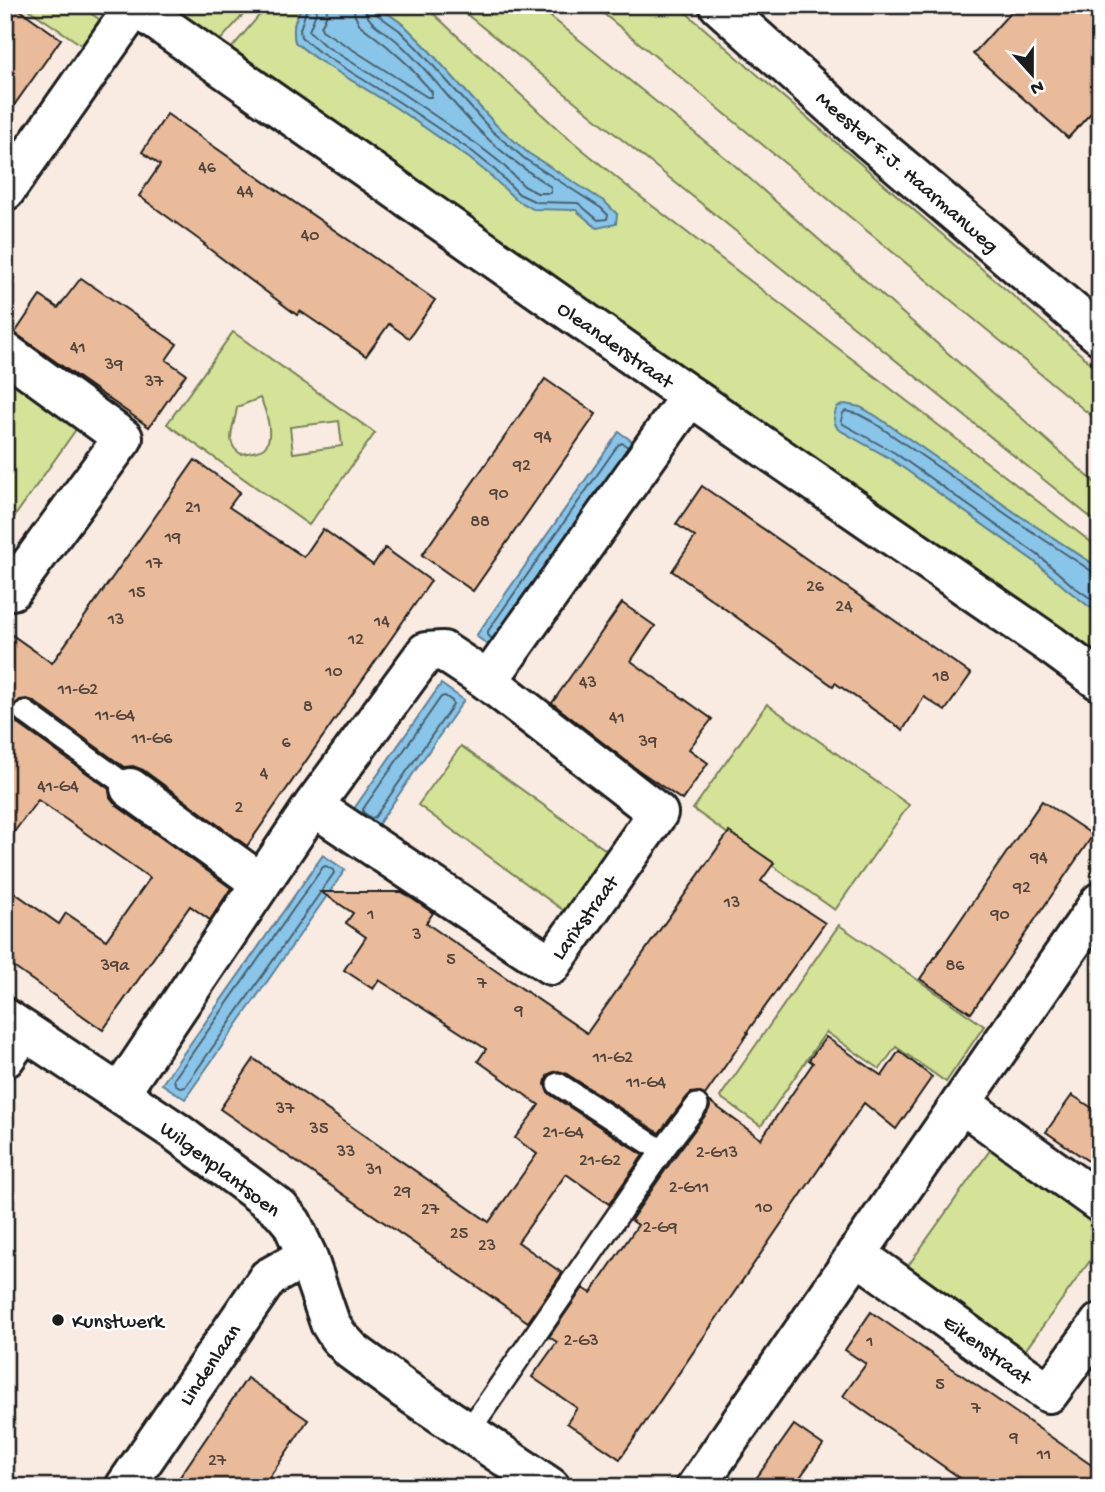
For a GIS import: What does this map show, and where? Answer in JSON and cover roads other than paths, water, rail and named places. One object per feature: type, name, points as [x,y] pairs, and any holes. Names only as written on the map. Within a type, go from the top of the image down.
[{"type":"street","name":"Meester F.J. Haarmanweg","points":[[719,5],[871,141],[1100,335]]},
{"type":"street","points":[[5,191],[134,6]]},
{"type":"street","name":"Oleanderstraat","points":[[134,6],[1100,681]]},
{"type":"street","points":[[5,352],[122,438],[12,590],[5,585]]},
{"type":"street","points":[[488,681],[690,396]]},
{"type":"street","name":"Larixstraat","points":[[120,1093],[313,806],[426,652],[443,651],[488,681],[658,813],[551,965],[313,806]]},
{"type":"street","points":[[130,788],[261,883]]},
{"type":"street","points":[[696,1487],[1100,902]]},
{"type":"street","name":"Wilgenplantsoen","points":[[12,1036],[120,1093],[280,1209],[292,1223],[307,1256],[330,1323],[352,1351],[550,1487]]},
{"type":"street","points":[[961,1102],[1100,1203]]},
{"type":"street","name":"Eikenstraat","points":[[856,1254],[1049,1393],[1100,1324]]},
{"type":"street","name":"Lindenlaan","points":[[125,1487],[268,1278],[307,1256]]},
{"type":"lane","points":[[24,712],[130,788]]},
{"type":"lane","points":[[558,1084],[662,1151]]},
{"type":"lane","points":[[468,1432],[662,1151],[697,1105]]},
{"type":"water","points":[[303,5],[376,5],[404,25],[496,125],[528,153],[605,202],[617,214],[616,224],[597,228],[576,210],[533,209],[515,199],[469,158],[395,107],[315,58],[295,42],[295,23]]},
{"type":"water","points":[[845,404],[860,407],[876,416],[1099,568],[1100,612],[1069,591],[1034,561],[891,459],[838,429],[834,421],[835,413],[837,407]]},
{"type":"water","points":[[619,432],[641,447],[498,652],[476,636]]},
{"type":"water","points":[[441,684],[464,700],[375,829],[351,813]]},
{"type":"water","points":[[323,855],[345,870],[185,1099],[162,1084]]},
{"type":"place","name":"Kunstwerk","points":[[58,1320]]}]
